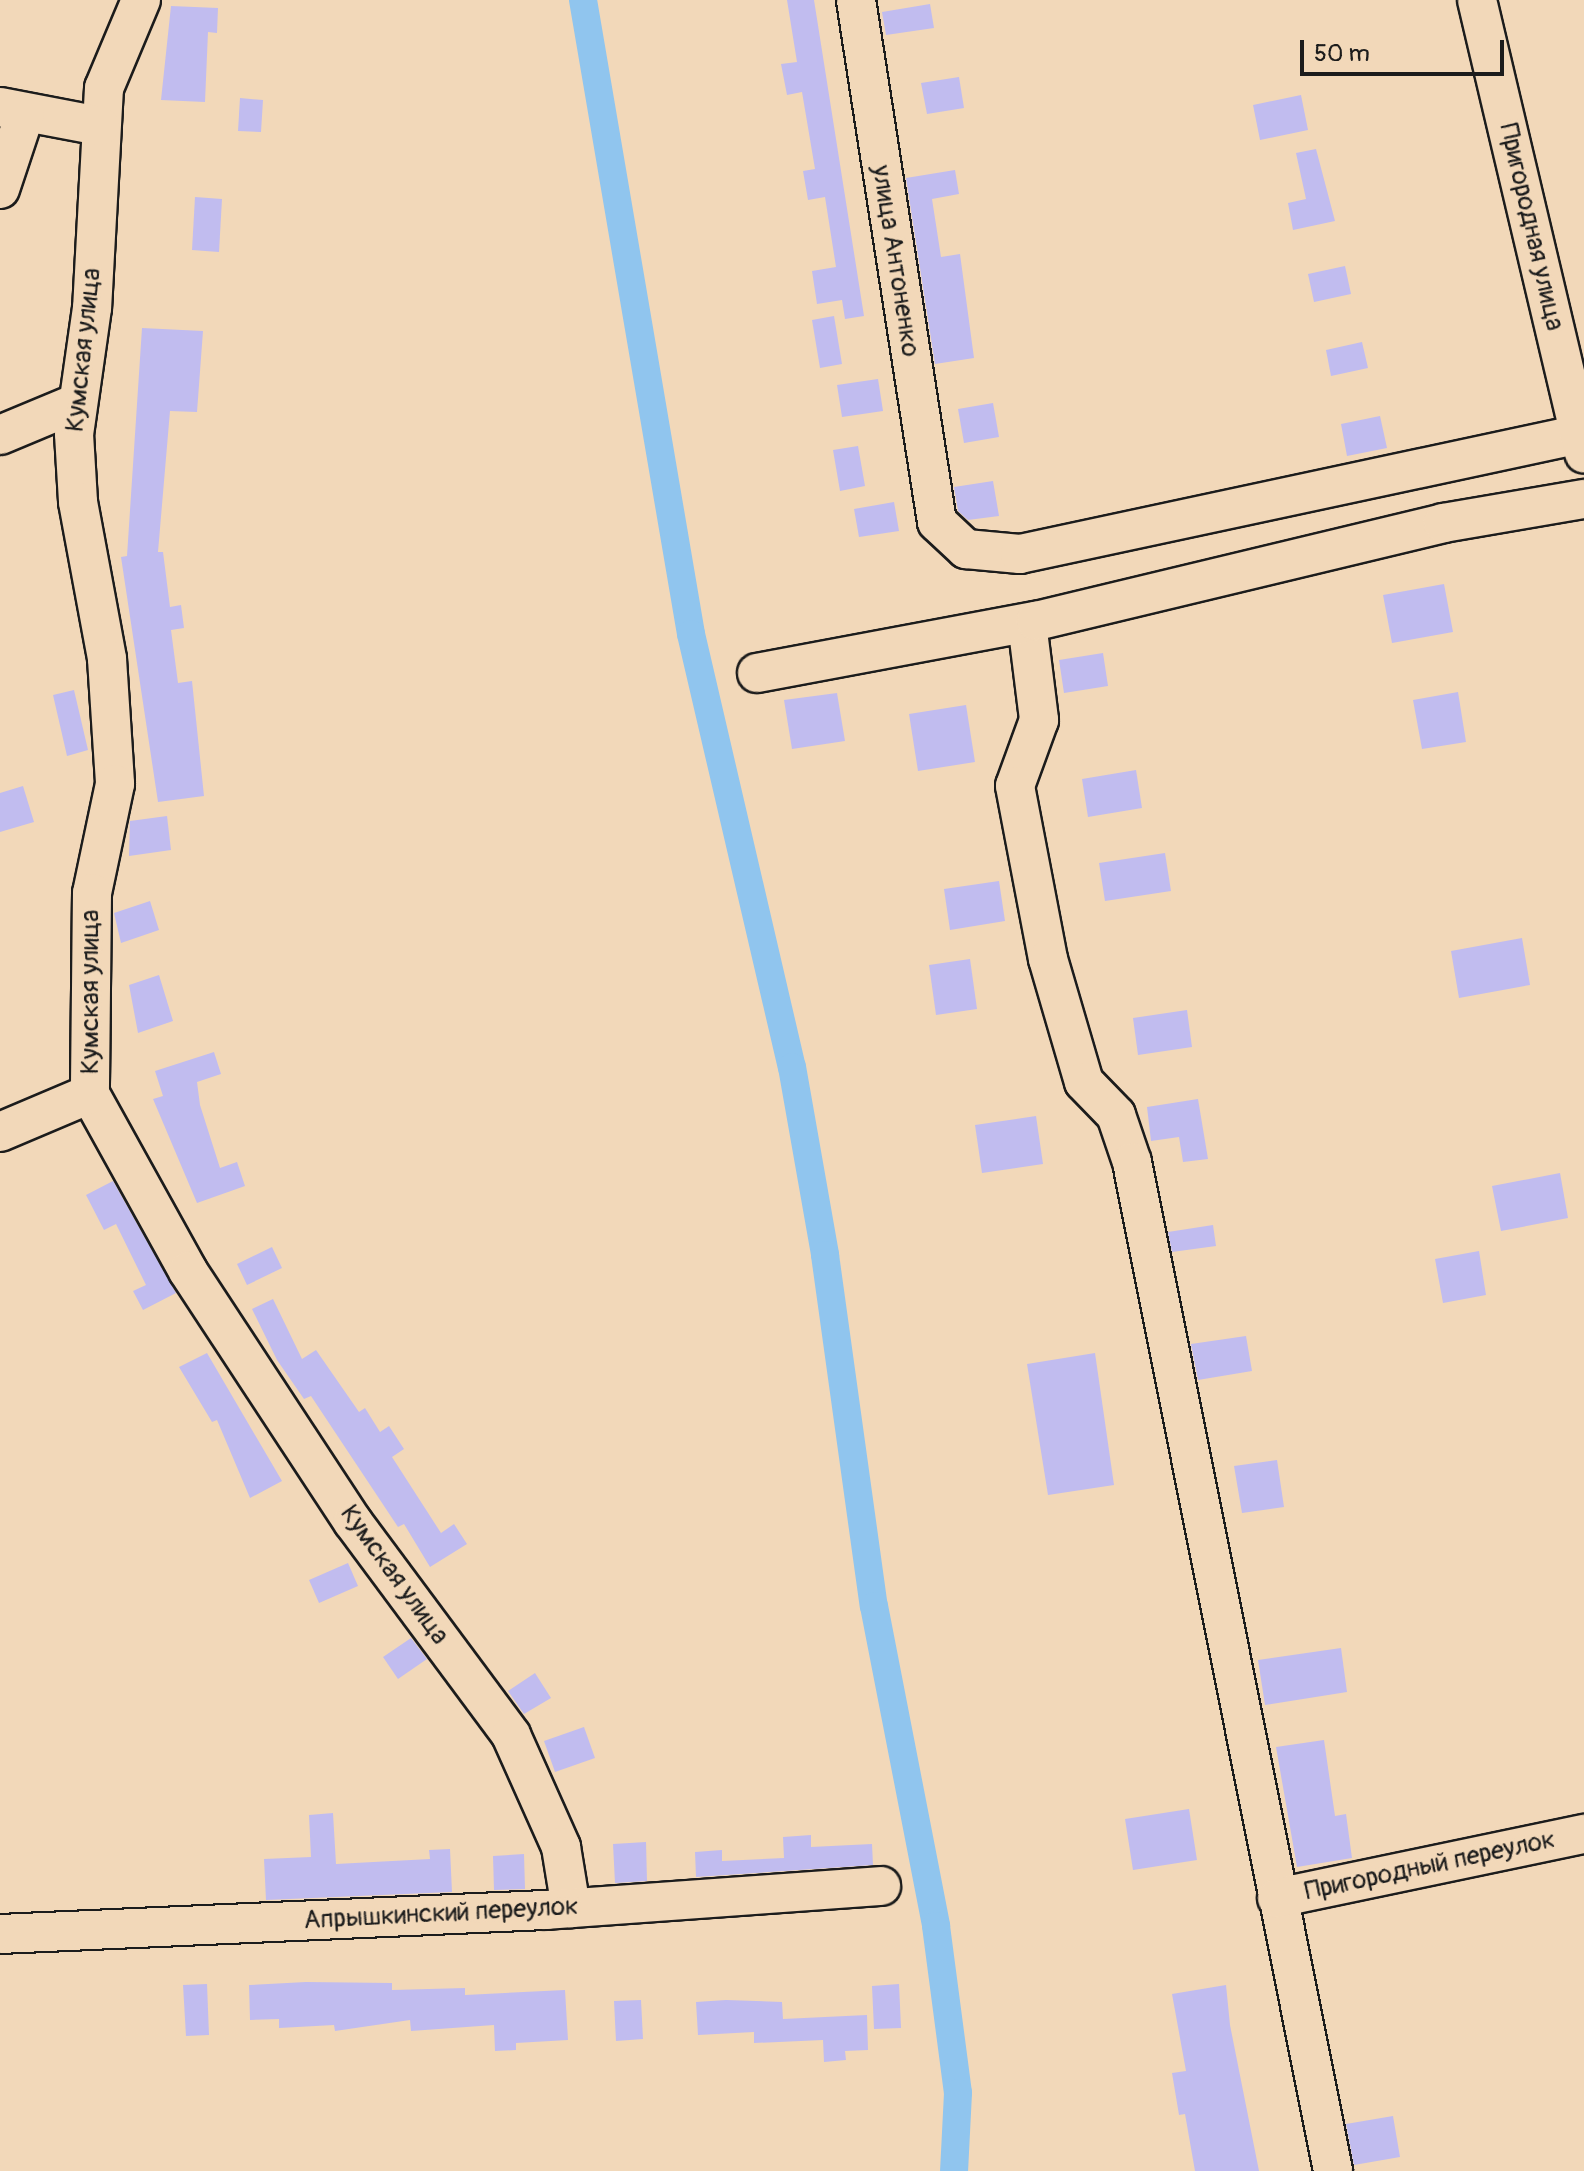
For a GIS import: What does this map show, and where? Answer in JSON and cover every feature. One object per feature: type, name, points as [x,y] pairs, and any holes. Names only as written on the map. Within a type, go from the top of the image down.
[{"type":"street","name":"Кумская улица","points":[[141,0],[104,88],[92,308],[77,403],[78,502],[107,659],[115,784],[92,893],[90,1094],[197,1284],[353,1522],[511,1735],[561,1847],[571,1908]]},
{"type":"street","name":"улица Антоненко","points":[[856,0],[937,522],[966,549],[1020,554],[1403,470]]},
{"type":"street","name":"Пригородная улица","points":[[1477,0],[1582,444]]},
{"type":"street","points":[[0,189],[13,110],[100,126]]},
{"type":"street","points":[[0,435],[77,403]]},
{"type":"street","points":[[1414,529],[1403,470],[1582,444]]},
{"type":"street","points":[[757,673],[1027,623],[1414,529],[1584,499]]},
{"type":"street","points":[[1027,623],[1039,720],[1015,786],[1048,959],[1084,1082],[1116,1115],[1132,1162],[1333,2171]]},
{"type":"street","points":[[0,1132],[90,1094]]},
{"type":"street","name":"Пригородный переулок","points":[[1277,1898],[1584,1834]]},
{"type":"street","name":"Апрышкинский переулок","points":[[0,1934],[571,1908],[881,1886]]},
{"type":"building","points":[[787,0],[814,0],[864,316],[845,319],[842,300],[817,304],[812,271],[836,267],[825,197],[808,200],[803,171],[815,169],[802,92],[787,95],[781,64],[797,62]]},
{"type":"building","points":[[930,4],[934,28],[886,35],[882,12]]},
{"type":"building","points":[[171,6],[218,8],[217,33],[208,32],[205,102],[161,100]]},
{"type":"building","points":[[959,77],[964,108],[927,114],[921,83]]},
{"type":"building","points":[[1301,95],[1308,130],[1260,140],[1253,105]]},
{"type":"building","points":[[240,98],[263,100],[261,132],[238,131]]},
{"type":"building","points":[[1316,149],[1335,221],[1293,230],[1288,203],[1306,199],[1296,153]]},
{"type":"building","points":[[955,170],[959,194],[932,199],[941,257],[960,254],[974,358],[935,364],[906,178]]},
{"type":"building","points":[[195,197],[222,199],[219,252],[192,250]]},
{"type":"building","points":[[1345,266],[1351,294],[1314,302],[1308,274]]},
{"type":"building","points":[[834,316],[842,364],[820,368],[812,320]]},
{"type":"building","points":[[142,328],[203,331],[197,412],[170,411],[158,552],[163,552],[170,607],[181,605],[184,628],[171,630],[178,683],[192,681],[204,796],[158,802],[121,557],[127,556]]},
{"type":"building","points":[[1362,342],[1368,368],[1331,376],[1326,350]]},
{"type":"building","points":[[878,379],[883,411],[842,417],[837,385]]},
{"type":"building","points":[[993,403],[999,437],[964,443],[958,409]]},
{"type":"building","points":[[1380,416],[1387,448],[1347,456],[1341,424]]},
{"type":"building","points":[[858,446],[865,486],[840,491],[833,450]]},
{"type":"building","points":[[993,481],[999,516],[968,520],[958,511],[954,487]]},
{"type":"building","points":[[894,502],[899,531],[859,537],[854,509]]},
{"type":"building","points":[[1444,584],[1453,632],[1392,643],[1383,595]]},
{"type":"building","points":[[1103,653],[1108,686],[1064,693],[1059,660]]},
{"type":"building","points":[[74,690],[88,750],[67,756],[53,695]]},
{"type":"building","points":[[1458,692],[1466,742],[1422,749],[1413,700]]},
{"type":"building","points":[[837,693],[845,741],[792,749],[784,700]]},
{"type":"building","points":[[966,705],[975,762],[918,771],[909,714]]},
{"type":"building","points":[[1136,770],[1142,808],[1088,817],[1082,779]]},
{"type":"building","points":[[23,786],[34,822],[0,832],[0,793]]},
{"type":"building","points":[[167,816],[171,850],[129,856],[130,821]]},
{"type":"building","points":[[1165,853],[1171,891],[1105,901],[1099,863]]},
{"type":"building","points":[[999,881],[1005,921],[950,930],[944,889]]},
{"type":"building","points":[[150,901],[159,930],[121,943],[114,913]]},
{"type":"building","points":[[1522,938],[1530,985],[1459,998],[1451,951]]},
{"type":"building","points":[[970,959],[977,1009],[936,1015],[929,965]]},
{"type":"building","points":[[159,975],[173,1021],[138,1033],[129,985]]},
{"type":"building","points":[[1187,1010],[1192,1047],[1138,1055],[1133,1018]]},
{"type":"building","points":[[214,1052],[221,1074],[197,1082],[200,1105],[220,1168],[237,1162],[245,1186],[197,1203],[153,1099],[163,1096],[155,1071]]},
{"type":"building","points":[[1198,1099],[1208,1159],[1183,1162],[1179,1137],[1151,1141],[1147,1107]]},
{"type":"building","points":[[1036,1116],[1043,1164],[982,1173],[975,1125]]},
{"type":"building","points":[[1560,1173],[1568,1218],[1501,1231],[1492,1186]]},
{"type":"building","points":[[113,1181],[176,1293],[143,1310],[133,1291],[146,1285],[116,1224],[104,1230],[86,1195]]},
{"type":"building","points":[[1213,1225],[1216,1246],[1172,1252],[1168,1232]]},
{"type":"building","points":[[272,1247],[282,1268],[247,1285],[237,1264]]},
{"type":"building","points":[[1479,1251],[1486,1295],[1443,1303],[1435,1259]]},
{"type":"building","points":[[273,1299],[302,1359],[316,1350],[359,1412],[365,1408],[380,1432],[389,1426],[404,1449],[392,1457],[441,1533],[454,1524],[467,1544],[430,1567],[404,1524],[398,1527],[311,1396],[304,1399],[277,1360],[252,1309]]},
{"type":"building","points":[[1246,1336],[1252,1371],[1198,1380],[1191,1344]]},
{"type":"building","points":[[207,1353],[282,1481],[250,1498],[217,1420],[212,1422],[179,1367]]},
{"type":"building","points":[[1095,1353],[1114,1485],[1048,1495],[1027,1364]]},
{"type":"building","points":[[1277,1460],[1284,1507],[1242,1513],[1234,1466]]},
{"type":"building","points":[[348,1563],[358,1586],[319,1603],[309,1580]]},
{"type":"building","points":[[411,1638],[427,1659],[398,1679],[383,1657]]},
{"type":"building","points":[[1341,1648],[1347,1692],[1265,1705],[1258,1660]]},
{"type":"building","points":[[535,1673],[551,1698],[524,1714],[508,1691]]},
{"type":"building","points":[[584,1727],[595,1758],[555,1772],[544,1741]]},
{"type":"building","points":[[1324,1740],[1335,1816],[1346,1814],[1352,1858],[1297,1867],[1276,1747]]},
{"type":"building","points":[[1189,1809],[1197,1860],[1133,1870],[1125,1819]]},
{"type":"building","points":[[333,1813],[336,1864],[430,1859],[429,1850],[450,1849],[452,1892],[266,1900],[264,1859],[311,1857],[309,1815]]},
{"type":"building","points":[[811,1835],[811,1847],[872,1844],[873,1865],[696,1877],[695,1852],[722,1850],[722,1861],[784,1858],[783,1837]]},
{"type":"building","points":[[646,1842],[647,1881],[615,1883],[613,1844]]},
{"type":"building","points":[[524,1854],[525,1889],[494,1890],[493,1856]]},
{"type":"building","points":[[392,1983],[392,1990],[465,1988],[465,1995],[565,1990],[568,2040],[516,2043],[516,2050],[495,2051],[494,2025],[411,2031],[410,2020],[335,2031],[334,2025],[279,2028],[279,2019],[250,2020],[249,1985]]},
{"type":"building","points":[[207,1984],[209,2035],[186,2036],[183,1985]]},
{"type":"building","points":[[899,1984],[901,2028],[874,2029],[872,1986]]},
{"type":"building","points":[[1226,1985],[1230,2025],[1259,2171],[1195,2171],[1185,2114],[1179,2115],[1172,2073],[1186,2071],[1172,1994]]},
{"type":"building","points":[[641,2000],[643,2039],[616,2041],[614,2001]]},
{"type":"building","points":[[696,2002],[782,2002],[783,2019],[867,2015],[868,2050],[845,2051],[846,2060],[824,2062],[823,2040],[754,2043],[754,2032],[698,2035]]},
{"type":"building","points":[[1393,2116],[1400,2157],[1354,2165],[1346,2124]]},
{"type":"waterway","points":[[583,0],[691,634],[792,1067],[825,1255],[874,1606],[936,1926],[958,2093],[954,2171]]}]
